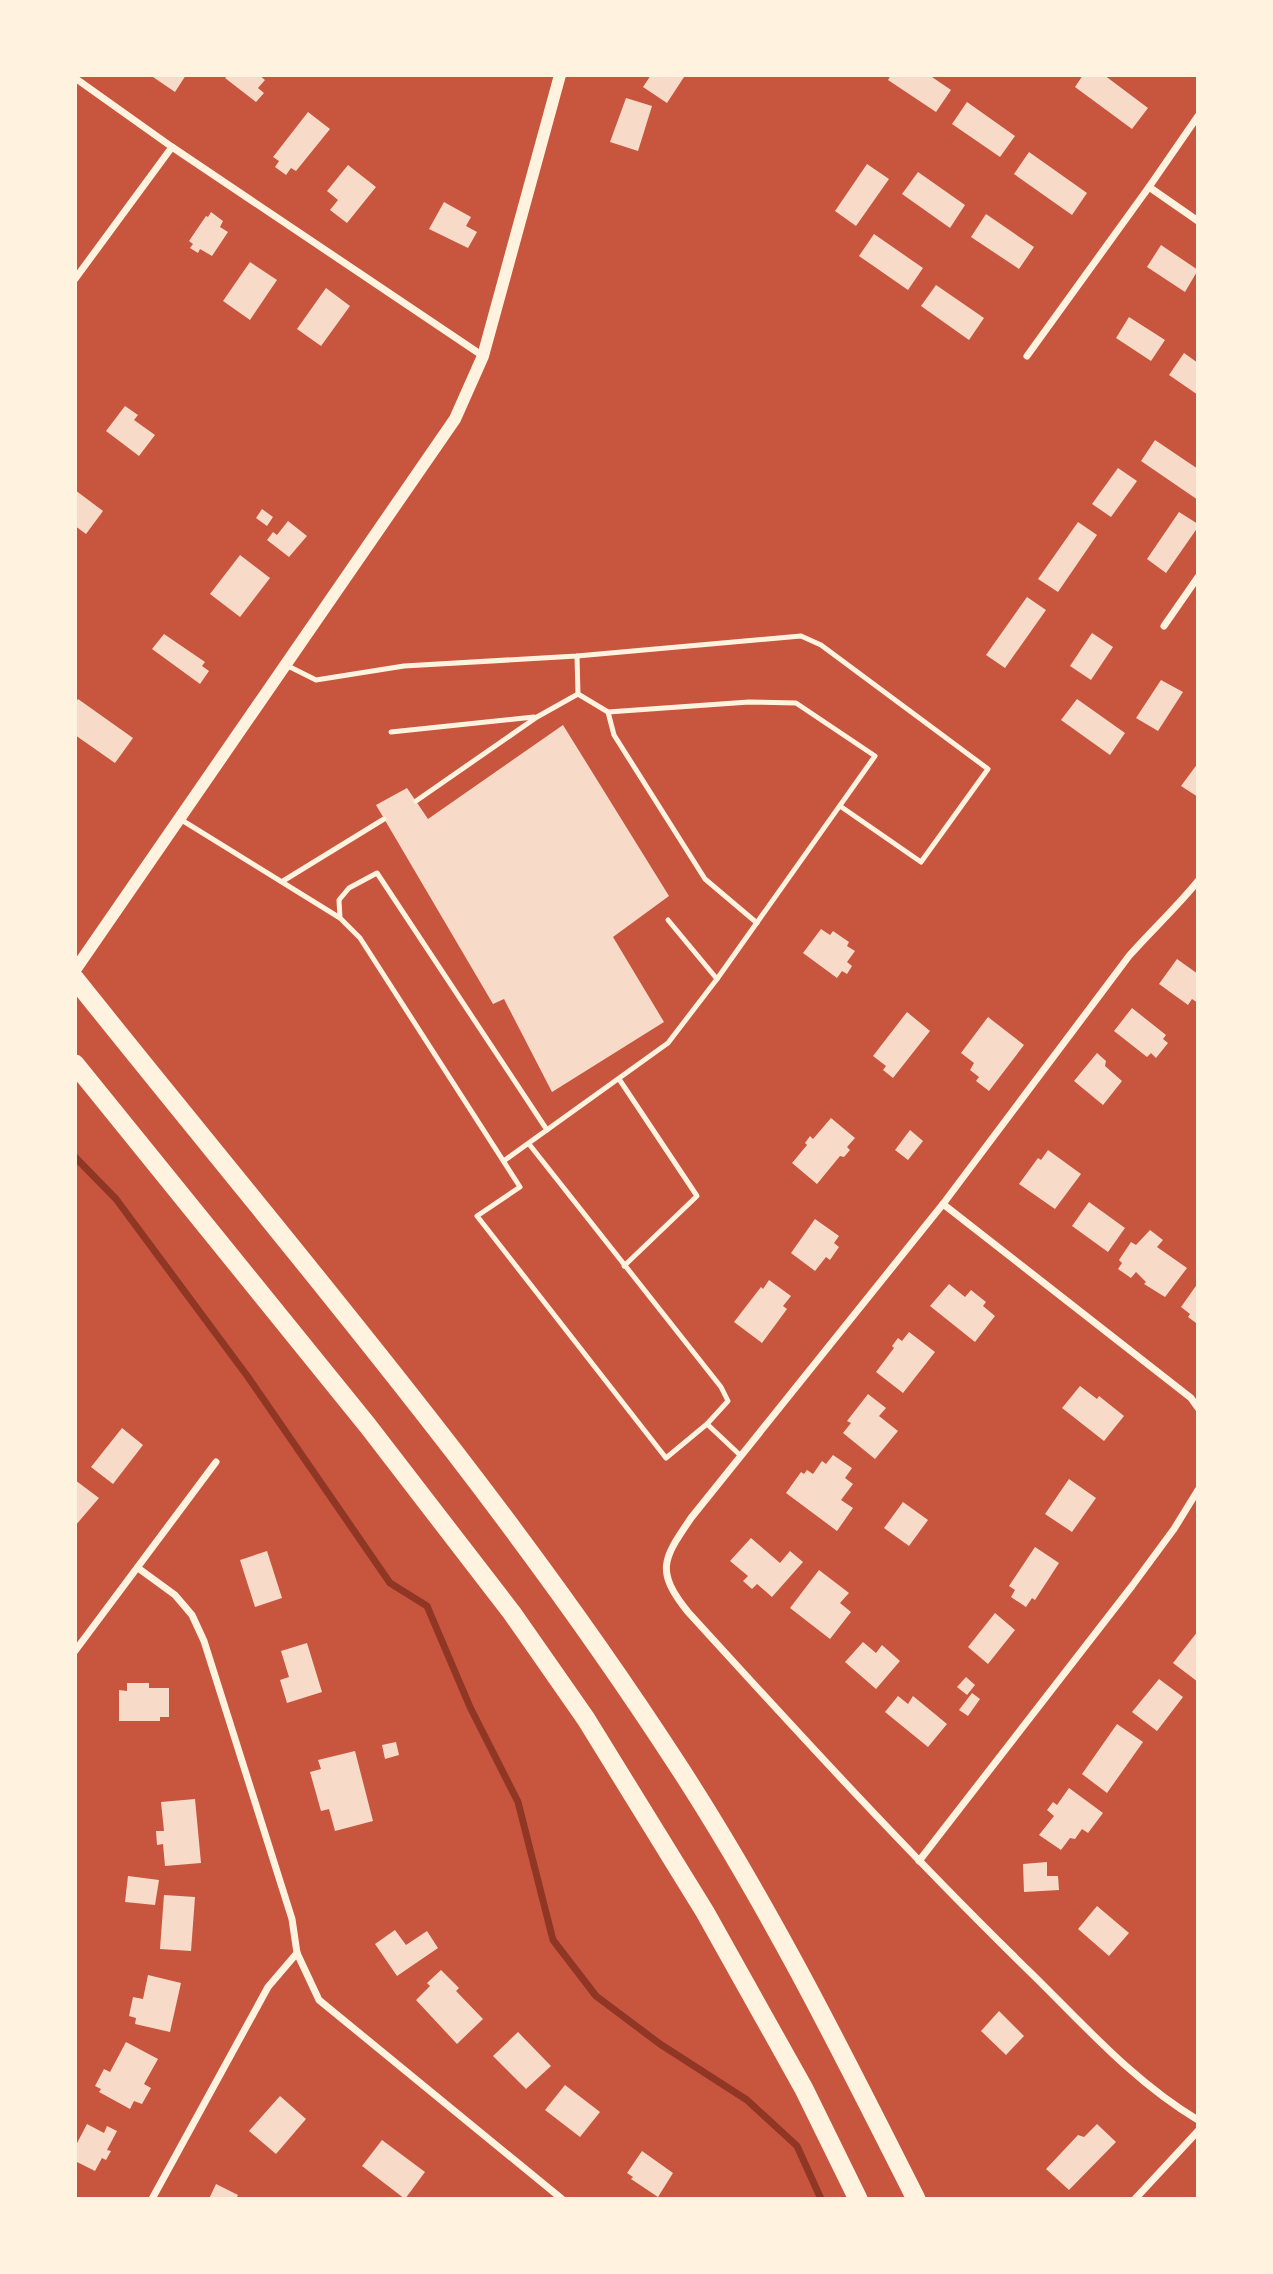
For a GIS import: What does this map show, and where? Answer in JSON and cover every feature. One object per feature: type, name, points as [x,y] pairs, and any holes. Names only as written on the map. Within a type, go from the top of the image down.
[{"type":"highway","points":[[75,979],[433,1423],[578,1618],[676,1762],[737,1861],[834,2035],[916,2199]]},
{"type":"highway","points":[[75,1064],[368,1426],[512,1613],[586,1719],[705,1912],[804,2089],[858,2199]]},
{"type":"street","points":[[75,970],[454,419],[483,356],[560,75]]},
{"type":"street","points":[[75,78],[172,148],[483,356]]},
{"type":"street","points":[[1027,356],[1198,116]]},
{"type":"street","points":[[75,279],[172,148]]},
{"type":"street","points":[[1149,187],[1198,221]]},
{"type":"street","points":[[1164,626],[1198,577]]},
{"type":"street","points":[[1198,881],[1176,909],[1155,927],[1129,956],[943,1204],[691,1518],[668,1551],[666,1563],[668,1582],[688,1612],[919,1861],[1134,2073],[1172,2105],[1198,2120]]},
{"type":"street","points":[[943,1204],[1191,1398],[1198,1408]]},
{"type":"street","points":[[75,1651],[216,1462]]},
{"type":"street","points":[[919,1861],[1132,1586],[1174,1529],[1198,1490]]},
{"type":"street","points":[[138,1568],[175,1595],[192,1615],[204,1641],[292,1919],[297,1953],[319,2000],[562,2199]]},
{"type":"street","points":[[152,2199],[268,1987],[297,1953]]},
{"type":"street","points":[[1135,2199],[1198,2131]]},
{"type":"lane","points":[[286,665],[316,680],[404,666],[577,656],[801,636],[821,645],[988,769],[921,862],[840,806]]},
{"type":"lane","points":[[577,656],[578,694]]},
{"type":"lane","points":[[505,1160],[668,1043],[717,979],[875,757],[796,703],[749,702],[608,712],[578,694]]},
{"type":"lane","points":[[416,800],[537,717],[578,694]]},
{"type":"lane","points":[[608,712],[614,735],[705,879],[757,923]]},
{"type":"lane","points":[[391,733],[537,717]]},
{"type":"lane","points":[[284,881],[384,818]]},
{"type":"lane","points":[[180,819],[340,918],[360,938],[520,1187],[477,1216],[666,1458],[707,1424],[728,1401],[721,1387],[529,1144]]},
{"type":"lane","points":[[340,918],[339,900],[349,888],[377,873],[547,1130]]},
{"type":"lane","points":[[668,920],[717,979]]},
{"type":"lane","points":[[619,1079],[697,1196],[624,1266]]},
{"type":"lane","points":[[707,1424],[741,1456]]},
{"type":"building","points":[[150,75],[186,75],[175,92]]},
{"type":"building","points":[[228,75],[259,75],[265,80],[258,88],[264,93],[256,102],[225,78]]},
{"type":"building","points":[[651,75],[684,77],[667,103],[643,87]]},
{"type":"building","points":[[891,75],[929,75],[951,90],[936,112],[888,80]]},
{"type":"building","points":[[1083,75],[1104,75],[1148,108],[1132,129],[1075,87]]},
{"type":"building","points":[[626,98],[652,106],[638,151],[610,142]]},
{"type":"building","points":[[967,102],[1015,136],[1000,157],[952,124]]},
{"type":"building","points":[[308,112],[330,129],[296,171],[291,168],[286,175],[275,167],[279,161],[273,157]]},
{"type":"building","points":[[1029,152],[1087,193],[1072,215],[1014,174]]},
{"type":"building","points":[[867,164],[889,179],[856,226],[835,211]]},
{"type":"building","points":[[348,165],[376,187],[347,223],[330,210],[338,200],[327,191]]},
{"type":"building","points":[[918,172],[965,205],[950,228],[902,194]]},
{"type":"building","points":[[444,202],[471,217],[466,226],[477,232],[468,248],[429,229]]},
{"type":"building","points":[[211,212],[223,221],[220,227],[228,232],[212,256],[200,249],[198,253],[190,248],[193,244],[189,241]]},
{"type":"building","points":[[986,214],[1034,247],[1019,269],[971,237]]},
{"type":"building","points":[[874,234],[923,268],[908,290],[859,256]]},
{"type":"building","points":[[1161,245],[1198,270],[1185,292],[1147,267]]},
{"type":"building","points":[[250,262],[277,280],[250,320],[223,301]]},
{"type":"building","points":[[936,285],[984,318],[969,340],[921,306]]},
{"type":"building","points":[[326,288],[350,306],[321,346],[297,329]]},
{"type":"building","points":[[1129,317],[1165,340],[1151,361],[1116,338]]},
{"type":"building","points":[[1184,353],[1198,363],[1198,395],[1169,375]]},
{"type":"building","points":[[125,406],[138,415],[134,420],[155,435],[139,456],[106,431]]},
{"type":"building","points":[[1155,440],[1198,469],[1198,500],[1141,461]]},
{"type":"building","points":[[1118,468],[1137,481],[1111,517],[1092,504]]},
{"type":"building","points":[[75,490],[103,511],[86,534],[75,526]]},
{"type":"building","points":[[262,509],[273,517],[267,526],[256,518]]},
{"type":"building","points":[[1179,512],[1198,524],[1198,527],[1166,573],[1147,559]]},
{"type":"building","points":[[288,521],[307,536],[289,557],[267,540],[273,532],[277,535]]},
{"type":"building","points":[[1078,522],[1097,535],[1058,592],[1038,579]]},
{"type":"building","points":[[240,555],[270,578],[240,617],[210,594]]},
{"type":"building","points":[[1027,597],[1046,610],[1005,668],[986,655]]},
{"type":"building","points":[[1092,633],[1113,647],[1091,680],[1070,666]]},
{"type":"building","points":[[164,634],[205,662],[202,666],[209,671],[200,684],[152,649]]},
{"type":"building","points":[[1161,680],[1183,692],[1158,731],[1136,718]]},
{"type":"building","points":[[78,699],[133,738],[115,763],[75,735],[75,704]]},
{"type":"building","points":[[1077,699],[1125,733],[1110,755],[1061,720]]},
{"type":"building","points":[[563,725],[669,896],[613,937],[664,1022],[552,1092],[504,999],[493,1004],[376,805],[407,788],[428,819]]},
{"type":"building","points":[[1198,763],[1198,797],[1181,786]]},
{"type":"building","points":[[821,929],[830,935],[833,931],[849,942],[847,946],[855,951],[847,962],[852,966],[847,974],[842,971],[837,978],[803,953]]},
{"type":"building","points":[[1177,959],[1198,974],[1198,1003],[1192,999],[1188,1005],[1159,984]]},
{"type":"building","points":[[1132,1008],[1166,1035],[1163,1039],[1168,1043],[1156,1058],[1151,1053],[1147,1057],[1114,1031]]},
{"type":"building","points":[[907,1012],[930,1031],[893,1078],[883,1070],[886,1066],[873,1056]]},
{"type":"building","points":[[988,1017],[1024,1045],[989,1091],[976,1081],[979,1077],[970,1070],[974,1063],[961,1053]]},
{"type":"building","points":[[1097,1053],[1106,1061],[1105,1066],[1122,1081],[1103,1105],[1074,1081]]},
{"type":"building","points":[[831,1118],[855,1138],[847,1147],[850,1150],[844,1157],[840,1156],[817,1184],[792,1163],[807,1145],[805,1143],[810,1136],[813,1139]]},
{"type":"building","points":[[910,1130],[923,1141],[908,1160],[895,1150]]},
{"type":"building","points":[[1048,1150],[1081,1174],[1055,1209],[1019,1184],[1038,1158],[1041,1160]]},
{"type":"building","points":[[1089,1202],[1125,1228],[1108,1252],[1072,1226]]},
{"type":"building","points":[[815,1219],[839,1236],[834,1243],[839,1247],[830,1260],[826,1257],[815,1271],[791,1253]]},
{"type":"building","points":[[1150,1230],[1163,1240],[1157,1247],[1187,1268],[1165,1297],[1144,1284],[1146,1282],[1136,1272],[1131,1278],[1118,1269],[1122,1263],[1119,1260],[1131,1242],[1136,1245]]},
{"type":"building","points":[[769,1280],[791,1296],[783,1306],[787,1309],[762,1343],[734,1322]]},
{"type":"building","points":[[1198,1283],[1198,1320],[1196,1323],[1181,1307]]},
{"type":"building","points":[[949,1284],[965,1297],[971,1290],[986,1302],[983,1306],[995,1316],[975,1342],[930,1306]]},
{"type":"building","points":[[909,1332],[935,1352],[903,1393],[876,1372],[898,1338],[902,1341]]},
{"type":"building","points":[[1080,1386],[1097,1399],[1099,1396],[1124,1416],[1104,1441],[1062,1408]]},
{"type":"building","points":[[868,1394],[886,1408],[879,1416],[898,1431],[875,1459],[843,1433],[851,1423],[847,1421]]},
{"type":"building","points":[[122,1428],[143,1445],[113,1484],[91,1467]]},
{"type":"building","points":[[833,1455],[852,1468],[845,1478],[853,1484],[841,1500],[853,1508],[837,1531],[786,1493],[801,1472],[804,1474],[807,1470],[813,1474],[822,1461],[826,1464]]},
{"type":"building","points":[[1069,1479],[1096,1498],[1072,1532],[1045,1514]]},
{"type":"building","points":[[75,1480],[99,1498],[75,1526]]},
{"type":"building","points":[[903,1502],[928,1520],[909,1546],[884,1528]]},
{"type":"building","points":[[751,1538],[780,1563],[790,1551],[803,1562],[772,1597],[757,1584],[752,1589],[743,1581],[748,1576],[730,1561]]},
{"type":"building","points":[[1035,1547],[1059,1563],[1035,1600],[1032,1598],[1026,1607],[1011,1597],[1015,1590],[1009,1586]]},
{"type":"building","points":[[267,1551],[282,1598],[255,1607],[240,1560]]},
{"type":"building","points":[[819,1570],[849,1593],[840,1603],[851,1612],[830,1639],[790,1608]]},
{"type":"building","points":[[995,1613],[1015,1630],[988,1664],[968,1647]]},
{"type":"building","points":[[1198,1631],[1198,1682],[1173,1663]]},
{"type":"building","points":[[863,1642],[876,1653],[882,1645],[900,1661],[876,1689],[845,1662]]},
{"type":"building","points":[[307,1643],[322,1692],[287,1703],[280,1680],[289,1677],[281,1651]]},
{"type":"building","points":[[966,1677],[975,1685],[967,1695],[957,1687]]},
{"type":"building","points":[[1159,1679],[1183,1697],[1157,1731],[1132,1712]]},
{"type":"building","points":[[127,1683],[149,1683],[149,1688],[169,1688],[169,1717],[160,1717],[160,1721],[119,1721],[119,1690],[127,1691]]},
{"type":"building","points":[[972,1693],[980,1699],[968,1716],[959,1710]]},
{"type":"building","points":[[898,1696],[908,1704],[913,1696],[947,1724],[928,1747],[885,1712]]},
{"type":"building","points":[[1117,1724],[1143,1742],[1107,1793],[1082,1774]]},
{"type":"building","points":[[396,1742],[399,1755],[385,1759],[382,1745]]},
{"type":"building","points":[[355,1751],[373,1821],[335,1831],[329,1809],[321,1811],[310,1772],[321,1769],[318,1760]]},
{"type":"building","points":[[1069,1788],[1103,1813],[1088,1833],[1082,1829],[1075,1839],[1070,1838],[1061,1850],[1039,1835],[1054,1816],[1047,1810],[1053,1802],[1057,1805]]},
{"type":"building","points":[[195,1799],[201,1863],[165,1866],[163,1844],[157,1845],[156,1831],[164,1831],[161,1802]]},
{"type":"building","points":[[1047,1862],[1047,1876],[1058,1876],[1059,1890],[1024,1892],[1023,1864]]},
{"type":"building","points":[[128,1876],[159,1880],[155,1905],[125,1902]]},
{"type":"building","points":[[164,1895],[195,1897],[191,1951],[160,1949]]},
{"type":"building","points":[[1097,1906],[1129,1933],[1109,1956],[1078,1929]]},
{"type":"building","points":[[395,1930],[406,1945],[427,1931],[438,1948],[397,1976],[375,1944]]},
{"type":"building","points":[[441,1970],[459,1988],[456,1991],[483,2019],[457,2044],[416,2000],[430,1986],[427,1983]]},
{"type":"building","points":[[148,1975],[181,1983],[170,2032],[135,2024],[136,2018],[129,2016],[133,1997],[143,1999]]},
{"type":"building","points":[[999,2011],[1024,2036],[1006,2055],[981,2031]]},
{"type":"building","points":[[518,2032],[551,2066],[526,2089],[493,2056]]},
{"type":"building","points":[[126,2042],[158,2059],[144,2084],[151,2088],[142,2104],[134,2101],[130,2109],[99,2092],[101,2089],[95,2086],[104,2069],[110,2072]]},
{"type":"building","points":[[565,2085],[600,2112],[580,2137],[545,2110]]},
{"type":"building","points":[[280,2096],[306,2119],[276,2154],[249,2131]]},
{"type":"building","points":[[87,2124],[104,2133],[107,2126],[117,2131],[107,2150],[111,2151],[106,2160],[102,2158],[95,2171],[75,2161],[75,2147]]},
{"type":"building","points":[[1097,2124],[1116,2142],[1069,2190],[1046,2169],[1078,2135],[1084,2137]]},
{"type":"building","points":[[382,2140],[425,2172],[405,2199],[362,2166]]},
{"type":"building","points":[[642,2151],[673,2173],[658,2197],[631,2179],[633,2177],[627,2173]]},
{"type":"building","points":[[216,2184],[238,2195],[236,2199],[209,2199]]},
{"type":"waterway","points":[[75,1157],[116,1199],[248,1377],[390,1583],[427,1606],[470,1707],[518,1802],[553,1940],[596,1996],[660,2044],[747,2100],[797,2146],[821,2199]]}]
